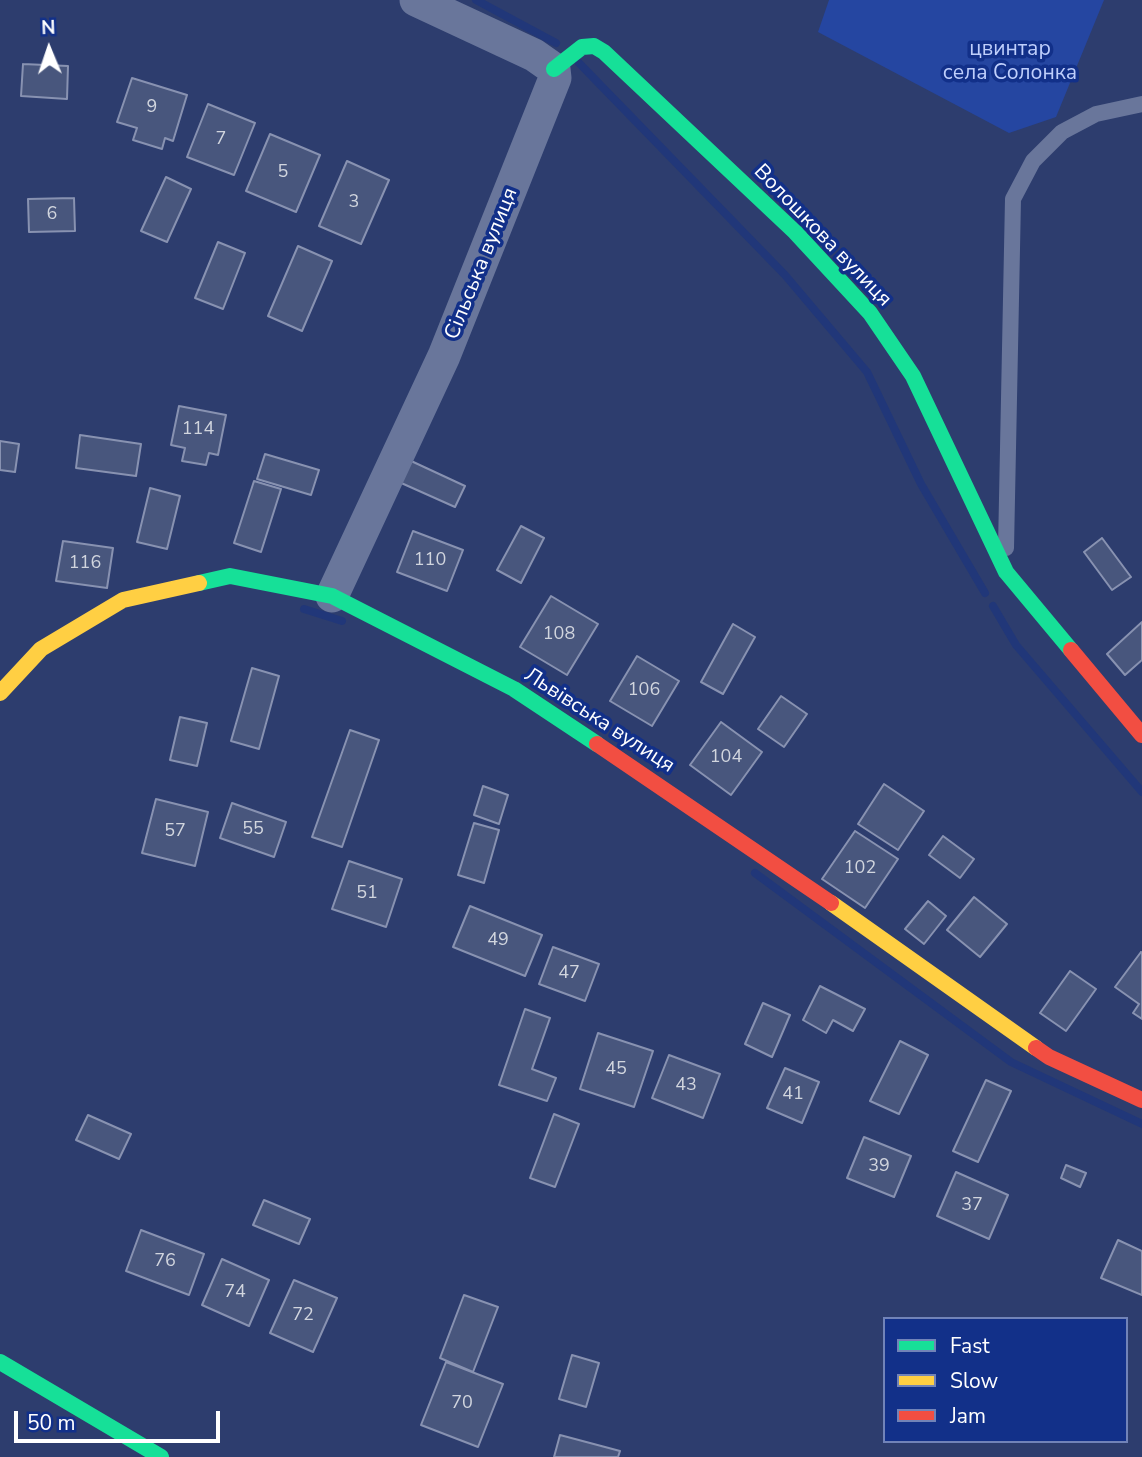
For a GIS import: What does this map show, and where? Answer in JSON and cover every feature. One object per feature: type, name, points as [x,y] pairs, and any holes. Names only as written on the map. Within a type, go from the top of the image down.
[{"type":"street","points":[[416,0],[534,55],[554,69]]},
{"type":"street","name":"Волошкова вулиця","points":[[554,69],[582,47],[594,46],[604,52],[795,233],[870,313],[913,376],[1006,572],[1142,736]]},
{"type":"street","name":"Сільська вулиця","points":[[332,596],[444,356],[551,92],[554,69]]},
{"type":"street","name":"Львівська вулиця","points":[[0,694],[41,649],[122,600],[230,576],[332,596],[514,689],[688,803],[1049,1057],[1142,1100]]},
{"type":"street","points":[[0,1362],[162,1457]]},
{"type":"lane","points":[[1006,572],[1013,199],[1032,161],[1062,132],[1096,114],[1142,104]]},
{"type":"green space","name":"цвинтар села Солонка","points":[[829,0],[1104,0],[1056,117],[1009,133],[818,32]]},
{"type":"building","points":[[23,64],[68,66],[67,99],[21,96]]},
{"type":"building","points":[[132,78],[187,95],[173,141],[165,138],[162,149],[133,140],[137,128],[117,122]]},
{"type":"building","points":[[208,104],[255,123],[234,175],[187,157]]},
{"type":"building","points":[[270,134],[320,155],[296,212],[246,191]]},
{"type":"building","points":[[347,161],[389,180],[361,244],[319,226]]},
{"type":"building","points":[[166,177],[191,189],[167,242],[141,231]]},
{"type":"building","points":[[74,198],[75,231],[29,232],[28,199]]},
{"type":"building","points":[[218,242],[245,253],[223,309],[195,298]]},
{"type":"building","points":[[298,246],[332,261],[302,331],[268,316]]},
{"type":"building","points":[[179,406],[226,415],[218,455],[209,453],[206,465],[182,461],[185,448],[171,445]]},
{"type":"building","points":[[80,435],[141,444],[136,476],[76,468]]},
{"type":"building","points":[[0,441],[19,444],[15,472],[0,470]]},
{"type":"building","points":[[265,454],[319,470],[311,495],[257,479]]},
{"type":"building","points":[[409,460],[465,486],[455,507],[399,482]]},
{"type":"building","points":[[254,481],[281,489],[261,552],[234,543]]},
{"type":"building","points":[[150,488],[180,496],[167,549],[137,542]]},
{"type":"building","points":[[521,526],[544,538],[521,583],[497,570]]},
{"type":"building","points":[[413,531],[463,550],[447,591],[397,572]]},
{"type":"building","points":[[1102,538],[1131,577],[1112,590],[1084,552]]},
{"type":"building","points":[[63,541],[113,548],[107,588],[56,581]]},
{"type":"building","points":[[551,596],[598,624],[567,675],[520,647]]},
{"type":"building","points":[[1142,622],[1142,660],[1125,675],[1107,654]]},
{"type":"building","points":[[733,624],[755,637],[723,694],[701,682]]},
{"type":"building","points":[[637,656],[679,681],[652,726],[610,701]]},
{"type":"building","points":[[252,668],[279,676],[259,749],[231,741]]},
{"type":"building","points":[[781,696],[807,714],[784,747],[758,729]]},
{"type":"building","points":[[180,717],[207,723],[197,766],[170,760]]},
{"type":"building","points":[[721,722],[762,752],[731,795],[690,765]]},
{"type":"building","points":[[350,730],[379,740],[342,847],[312,837]]},
{"type":"building","points":[[884,784],[924,811],[898,850],[858,824]]},
{"type":"building","points":[[483,786],[508,795],[499,824],[474,815]]},
{"type":"building","points":[[156,799],[208,812],[195,866],[142,853]]},
{"type":"building","points":[[232,803],[286,822],[274,857],[220,838]]},
{"type":"building","points":[[474,823],[499,830],[484,883],[458,875]]},
{"type":"building","points":[[855,831],[898,859],[865,908],[822,879]]},
{"type":"building","points":[[943,836],[974,859],[960,878],[929,855]]},
{"type":"building","points":[[349,861],[402,879],[386,927],[332,909]]},
{"type":"building","points":[[974,897],[1007,924],[980,957],[947,930]]},
{"type":"building","points":[[928,901],[946,916],[924,944],[905,929]]},
{"type":"building","points":[[470,906],[542,935],[525,976],[453,947]]},
{"type":"building","points":[[553,947],[599,964],[585,1001],[539,984]]},
{"type":"building","points":[[1141,952],[1142,1019],[1133,1013],[1139,1004],[1115,987]]},
{"type":"building","points":[[1070,971],[1096,989],[1066,1031],[1040,1013]]},
{"type":"building","points":[[820,986],[865,1009],[853,1031],[833,1020],[826,1033],[803,1020]]},
{"type":"building","points":[[763,1003],[790,1015],[772,1057],[745,1044]]},
{"type":"building","points":[[525,1009],[550,1018],[532,1069],[556,1078],[547,1101],[499,1085]]},
{"type":"building","points":[[598,1033],[653,1051],[634,1107],[580,1089]]},
{"type":"building","points":[[900,1041],[928,1055],[899,1114],[870,1101]]},
{"type":"building","points":[[669,1055],[720,1074],[703,1118],[652,1098]]},
{"type":"building","points":[[785,1068],[819,1082],[802,1123],[767,1108]]},
{"type":"building","points":[[986,1080],[1011,1091],[978,1162],[953,1151]]},
{"type":"building","points":[[554,1114],[579,1124],[555,1187],[530,1178]]},
{"type":"building","points":[[88,1115],[131,1134],[119,1159],[76,1140]]},
{"type":"building","points":[[864,1137],[911,1156],[894,1197],[847,1178]]},
{"type":"building","points":[[1066,1165],[1086,1173],[1080,1187],[1061,1178]]},
{"type":"building","points":[[956,1172],[1008,1195],[989,1239],[937,1216]]},
{"type":"building","points":[[264,1200],[310,1219],[299,1244],[253,1225]]},
{"type":"building","points":[[141,1230],[204,1254],[189,1295],[126,1271]]},
{"type":"building","points":[[1118,1240],[1142,1251],[1142,1295],[1101,1278]]},
{"type":"building","points":[[222,1259],[269,1280],[249,1326],[202,1305]]},
{"type":"building","points":[[294,1280],[337,1298],[313,1352],[270,1333]]},
{"type":"building","points":[[464,1295],[498,1307],[473,1372],[440,1358]]},
{"type":"building","points":[[572,1355],[599,1363],[586,1407],[559,1399]]},
{"type":"building","points":[[446,1362],[503,1384],[478,1447],[421,1425]]},
{"type":"building","points":[[560,1435],[620,1451],[618,1457],[554,1457]]},
{"type":"waterway","points":[[476,0],[556,43]]},
{"type":"waterway","points":[[579,63],[785,275],[867,372],[921,484],[985,593]]},
{"type":"waterway","points":[[993,606],[1016,645],[1142,792]]},
{"type":"waterway","points":[[304,609],[342,621]]},
{"type":"waterway","points":[[755,873],[1011,1062],[1142,1124]]},
{"type":"traffic: fast","points":[[554,69],[582,47],[594,46],[604,52],[795,232],[870,313],[913,376],[1006,572],[1071,650]]},
{"type":"traffic: fast","points":[[199,583],[230,576],[332,596],[514,689],[597,744]]},
{"type":"traffic: fast","points":[[0,1362],[161,1457]]},
{"type":"traffic: slow","points":[[0,693],[41,649],[123,600],[199,583]]},
{"type":"traffic: slow","points":[[831,903],[1036,1048]]},
{"type":"traffic: jam","points":[[1071,650],[1142,735]]},
{"type":"traffic: jam","points":[[597,744],[831,903]]},
{"type":"traffic: jam","points":[[1036,1048],[1049,1057],[1142,1100]]}]
